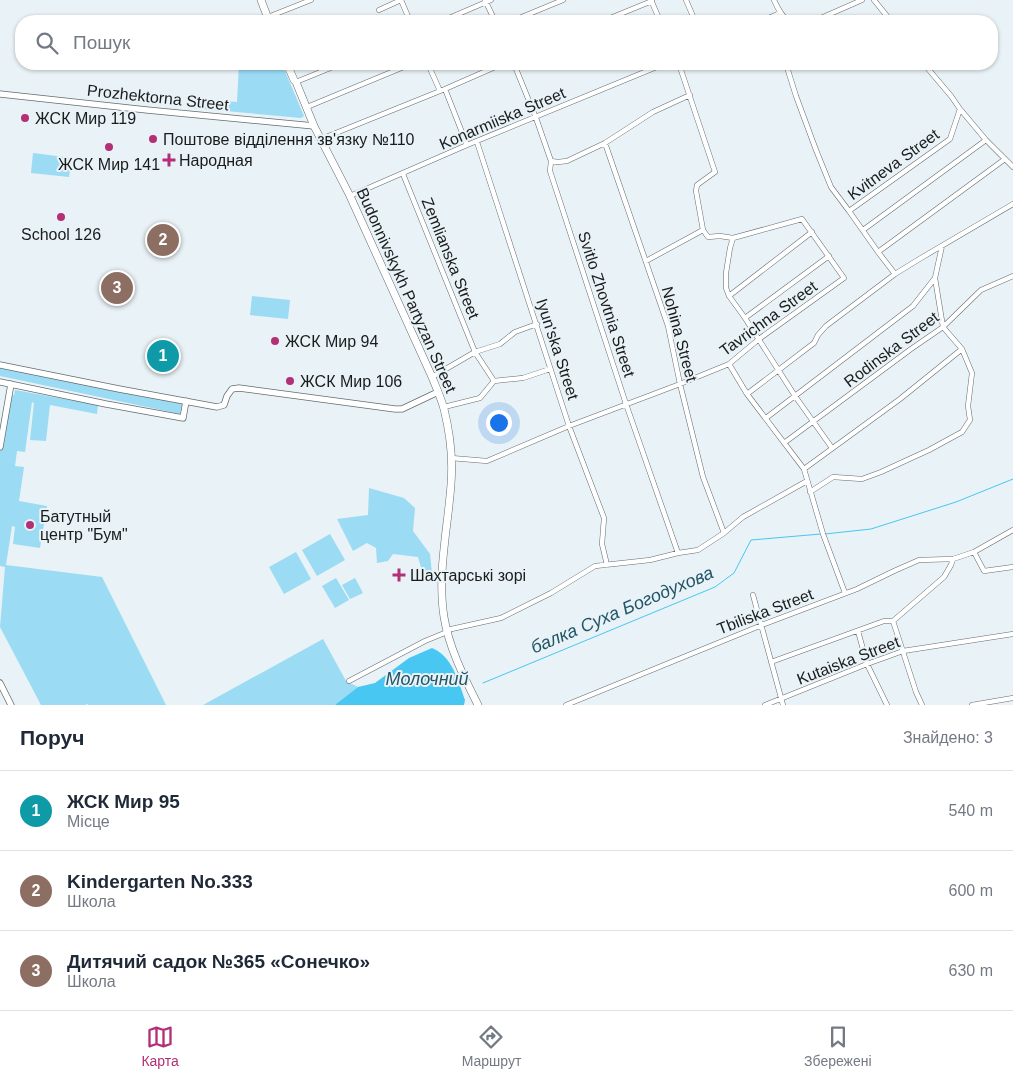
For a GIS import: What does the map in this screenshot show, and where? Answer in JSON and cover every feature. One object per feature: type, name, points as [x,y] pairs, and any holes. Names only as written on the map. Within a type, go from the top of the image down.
[{"type":"main road","points":[[261,0],[267,15]]},
{"type":"main road","name":"Budonnivskykh Partyzan Street","points":[[290,70],[314,126],[350,196],[444,407],[452,458],[452,484],[445,542],[442,594],[447,631],[454,654],[478,705]]},
{"type":"street","points":[[277,15],[311,0]]},
{"type":"street","points":[[379,10],[401,0],[407,15]]},
{"type":"street","points":[[455,15],[491,0]]},
{"type":"street","points":[[527,15],[563,0]]},
{"type":"street","points":[[617,15],[652,0],[658,15]]},
{"type":"street","points":[[686,0],[692,15]]},
{"type":"street","points":[[774,0],[781,15]]},
{"type":"street","points":[[828,15],[862,0]]},
{"type":"street","points":[[874,0],[886,15]]},
{"type":"street","points":[[485,1],[492,15]]},
{"type":"street","points":[[296,82],[325,70]]},
{"type":"street","points":[[307,107],[396,70]]},
{"type":"street","points":[[431,70],[443,90],[468,146]]},
{"type":"street","points":[[321,139],[488,70]]},
{"type":"street","name":"Svitlo Zhovtnia Street","points":[[516,70],[551,161],[550,170],[626,404],[678,553]]},
{"type":"street","name":"Konarmiiska Street","points":[[350,196],[650,70]]},
{"type":"street","points":[[681,70],[715,172],[697,185],[696,191],[703,230],[708,236],[733,238],[802,219],[829,256],[746,318]]},
{"type":"street","points":[[788,70],[831,187],[895,274]]},
{"type":"street","points":[[929,70],[986,140],[1013,167]]},
{"type":"street","name":"Prozhektorna Street","points":[[0,94],[314,126]]},
{"type":"street","points":[[551,161],[567,161],[605,143],[653,112],[690,95]]},
{"type":"street","name":"Kvitneva Street","points":[[849,211],[950,139],[960,109]]},
{"type":"street","points":[[863,230],[986,140]]},
{"type":"street","name":"Iyun'ska Street","points":[[477,142],[569,426],[604,518],[602,544],[606,565]]},
{"type":"street","name":"Nohina Street","points":[[605,143],[668,326],[703,477],[724,533]]},
{"type":"street","points":[[878,252],[1005,159]]},
{"type":"street","name":"Zemlianska Street","points":[[403,174],[476,352],[494,381]]},
{"type":"street","points":[[747,394],[814,343],[826,326],[895,274],[1013,204]]},
{"type":"street","points":[[646,261],[703,230]]},
{"type":"street","points":[[729,296],[812,232]]},
{"type":"street","points":[[733,238],[726,273],[726,288],[729,296],[746,318],[795,396],[832,448]]},
{"type":"street","points":[[810,492],[833,478],[862,479],[881,472],[929,450],[962,432],[970,420],[968,406],[972,373],[962,350],[943,327],[935,278],[942,246]]},
{"type":"street","name":"Tavrichna Street","points":[[452,458],[487,461],[569,426],[728,364],[759,339],[844,278],[829,256]]},
{"type":"street","name":"Rodinska Street","points":[[784,443],[943,327],[981,290],[1013,276]]},
{"type":"street","points":[[766,418],[913,306],[935,278]]},
{"type":"street","points":[[432,377],[476,352],[500,344],[515,332],[537,324]]},
{"type":"street","points":[[804,469],[900,399],[962,350]]},
{"type":"street","points":[[728,364],[747,394],[804,469],[823,534],[845,594]]},
{"type":"street","points":[[0,365],[217,407],[224,405],[232,389],[239,388],[395,409],[402,408],[438,392]]},
{"type":"street","points":[[444,407],[480,398],[494,381],[523,378],[550,369]]},
{"type":"street","points":[[0,382],[182,418],[186,402]]},
{"type":"street","points":[[0,447],[11,384]]},
{"type":"street","points":[[349,681],[447,631],[501,618],[551,593],[595,566],[650,560],[698,550],[724,533],[743,517],[807,482]]},
{"type":"street","name":"Tbiliska Street","points":[[566,705],[762,625],[845,594],[919,560],[953,559],[974,552],[1013,530]]},
{"type":"street","points":[[974,552],[984,570],[1013,567]]},
{"type":"street","points":[[771,662],[884,621],[893,621],[944,577],[953,559]]},
{"type":"street","points":[[753,595],[783,705]]},
{"type":"street","points":[[893,621],[922,705]]},
{"type":"street","points":[[858,631],[867,664],[887,705]]},
{"type":"street","name":"Kutaiska Street","points":[[765,705],[903,651],[1013,634]]},
{"type":"street","points":[[0,683],[10,705]]},
{"type":"street","points":[[972,705],[1013,698]]},
{"type":"shaded area","points":[[239,70],[285,70],[304,116],[301,118],[192,108],[193,98],[237,102]]},
{"type":"shaded area","points":[[33,153],[72,158],[69,177],[31,173]]},
{"type":"shaded area","points":[[252,296],[290,300],[288,319],[250,315]]},
{"type":"shaded area","points":[[0,366],[182,404],[180,414],[0,376]]},
{"type":"shaded area","points":[[15,390],[98,405],[97,414],[50,405],[46,441],[30,440],[34,403],[32,402],[25,452],[17,451],[15,466],[24,467],[19,501],[47,506],[40,548],[13,544],[15,527],[12,526],[6,565],[102,577],[166,705],[41,705],[0,627],[5,567],[0,566],[0,450]]},
{"type":"shaded area","points":[[369,488],[404,498],[415,508],[413,531],[430,554],[432,573],[423,574],[418,557],[393,554],[388,561],[377,563],[376,548],[367,543],[353,551],[337,519],[368,515]]},
{"type":"shaded area","points":[[330,534],[345,560],[317,576],[302,550]]},
{"type":"shaded area","points":[[296,552],[311,579],[284,594],[269,567]]},
{"type":"shaded area","points":[[336,578],[349,600],[335,608],[322,586]]},
{"type":"shaded area","points":[[355,578],[363,593],[350,599],[342,585]]},
{"type":"shaded area","points":[[323,639],[346,681],[358,687],[339,703],[335,705],[203,705]]},
{"type":"water","name":"Молочний","points":[[432,648],[445,657],[453,669],[465,700],[464,705],[335,705],[358,687],[375,683],[409,658]]},
{"type":"waterway","name":"балка Суха Богодухова","points":[[825,534],[871,529],[956,502],[1013,479]]},
{"type":"waterway","name":"балка Суха Богодухова","points":[[483,683],[715,587],[734,573],[751,540],[821,534]]},
{"type":"place","name":"ЖСК Мир 119","points":[[25,118]]},
{"type":"place","name":"Поштове відділення зв'язку №110","points":[[153,139]]},
{"type":"place","name":"ЖСК Мир 141","points":[[109,147]]},
{"type":"place","name":"Народная","points":[[169,160]]},
{"type":"place","name":"School 126","points":[[61,217]]},
{"type":"place","name":"Kindergarten No.333","points":[[163,240]]},
{"type":"place","name":"Дитячий садок №365 «Сонечко»","points":[[117,288]]},
{"type":"place","name":"ЖСК Мир 94","points":[[275,341]]},
{"type":"place","name":"ЖСК Мир 95","points":[[163,356]]},
{"type":"place","name":"ЖСК Мир 106","points":[[290,381]]},
{"type":"place","name":"Батутный центр \"Бум\"","points":[[30,525]]},
{"type":"place","name":"Шахтарські зорі","points":[[399,575]]}]
